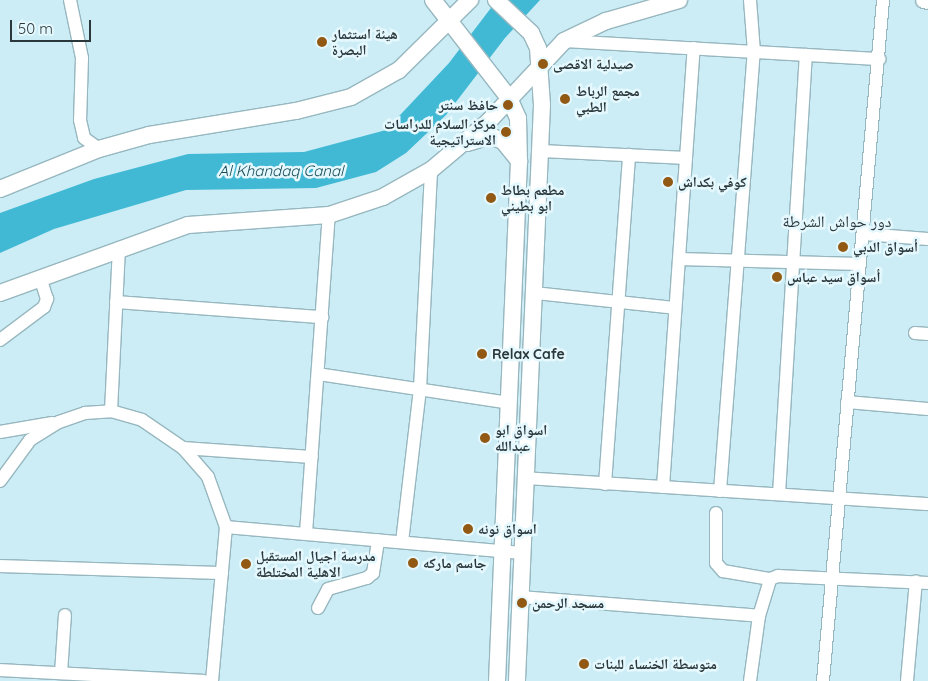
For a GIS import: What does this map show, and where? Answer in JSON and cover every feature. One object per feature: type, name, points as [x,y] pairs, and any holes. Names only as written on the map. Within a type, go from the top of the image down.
[{"type":"main road","points":[[433,0],[450,18],[509,98],[518,118],[519,161],[498,681]]},
{"type":"main road","points":[[0,189],[99,148],[189,126],[296,111],[352,97],[399,70],[470,0]]},
{"type":"main road","points":[[496,0],[531,33],[540,63],[542,151],[525,478],[517,681]]},
{"type":"main road","points":[[0,293],[119,248],[188,225],[329,215],[383,197],[431,170],[488,122],[540,63],[564,41],[606,21],[679,0]]},
{"type":"main road","points":[[460,145],[490,136],[503,141],[519,161]]},
{"type":"street","points":[[70,0],[82,58],[80,120],[84,138],[99,148]]},
{"type":"street","points":[[720,491],[754,52],[750,0]]},
{"type":"street","points":[[823,681],[833,578],[838,498],[864,234],[883,0]]},
{"type":"street","points":[[564,41],[879,59]]},
{"type":"street","points":[[663,487],[694,48]]},
{"type":"street","points":[[780,494],[806,55]]},
{"type":"street","points":[[542,151],[686,158]]},
{"type":"street","points":[[605,484],[629,155]]},
{"type":"street","points":[[402,542],[420,389],[431,170]]},
{"type":"street","points":[[306,533],[329,215]]},
{"type":"street","points":[[864,234],[928,239]]},
{"type":"street","points":[[111,411],[119,248]]},
{"type":"street","points":[[679,259],[860,264]]},
{"type":"street","points":[[0,340],[44,307],[47,299],[40,277]]},
{"type":"street","points":[[535,293],[676,308]]},
{"type":"street","points":[[116,302],[322,317]]},
{"type":"street","points":[[318,374],[510,403]]},
{"type":"street","points":[[847,402],[928,409]]},
{"type":"street","points":[[0,432],[59,422],[85,414],[111,411],[158,427],[183,448],[208,477],[226,527],[212,681]]},
{"type":"street","points":[[0,481],[30,440],[59,422]]},
{"type":"street","points":[[183,448],[312,457]]},
{"type":"street","points":[[525,478],[928,504]]},
{"type":"street","points":[[716,513],[716,563],[719,569],[770,579],[778,576],[922,582],[907,681]]},
{"type":"street","points":[[226,527],[522,553]]},
{"type":"street","points":[[318,608],[328,589],[367,578],[373,573],[378,540]]},
{"type":"street","points":[[0,566],[222,573]]},
{"type":"street","points":[[750,681],[759,616],[770,579]]},
{"type":"street","points":[[520,597],[759,616]]},
{"type":"street","points":[[61,674],[65,616]]},
{"type":"street","points":[[0,670],[109,678],[204,681]]},
{"type":"water","name":"Al Khandaq Canal","points":[[497,0],[540,0],[505,38],[446,115],[406,153],[376,172],[316,188],[186,190],[54,229],[0,253],[0,213],[94,179],[188,154],[304,152],[386,130],[449,63]]},
{"type":"place","name":"هيئة استثمار البصرة","points":[[322,42]]},
{"type":"place","name":"صيدلية الاقصى","points":[[543,64]]},
{"type":"place","name":"مجمع الرباط الطبي","points":[[565,99]]},
{"type":"place","name":"حافظ سنتر","points":[[508,105]]},
{"type":"place","name":"مركز السلام للدراسات الاستراتيجية","points":[[506,132]]},
{"type":"place","name":"كوفي بكداش","points":[[668,182]]},
{"type":"place","name":"مطعم بطاط ابو بطيني","points":[[491,198]]},
{"type":"place","name":"أسواق الدبي","points":[[843,247]]},
{"type":"place","name":"أسواق سيد عباس","points":[[777,277]]},
{"type":"place","name":"Relax Cafe","points":[[482,354]]},
{"type":"place","name":"اسواق ابو عبدالله","points":[[485,438]]},
{"type":"place","name":"اسواق نونه","points":[[468,529]]},
{"type":"place","name":"جاسم ماركه","points":[[413,563]]},
{"type":"place","name":"مدرسة اجيال المستقبل الاهلية المختلطة","points":[[246,564]]},
{"type":"place","name":"مسجد الرحمن","points":[[522,603]]},
{"type":"place","name":"متوسطة الخنساء للبنات","points":[[584,664]]},
{"type":"district","name":"دور حواش الشرطة","points":[[837,221]]}]
